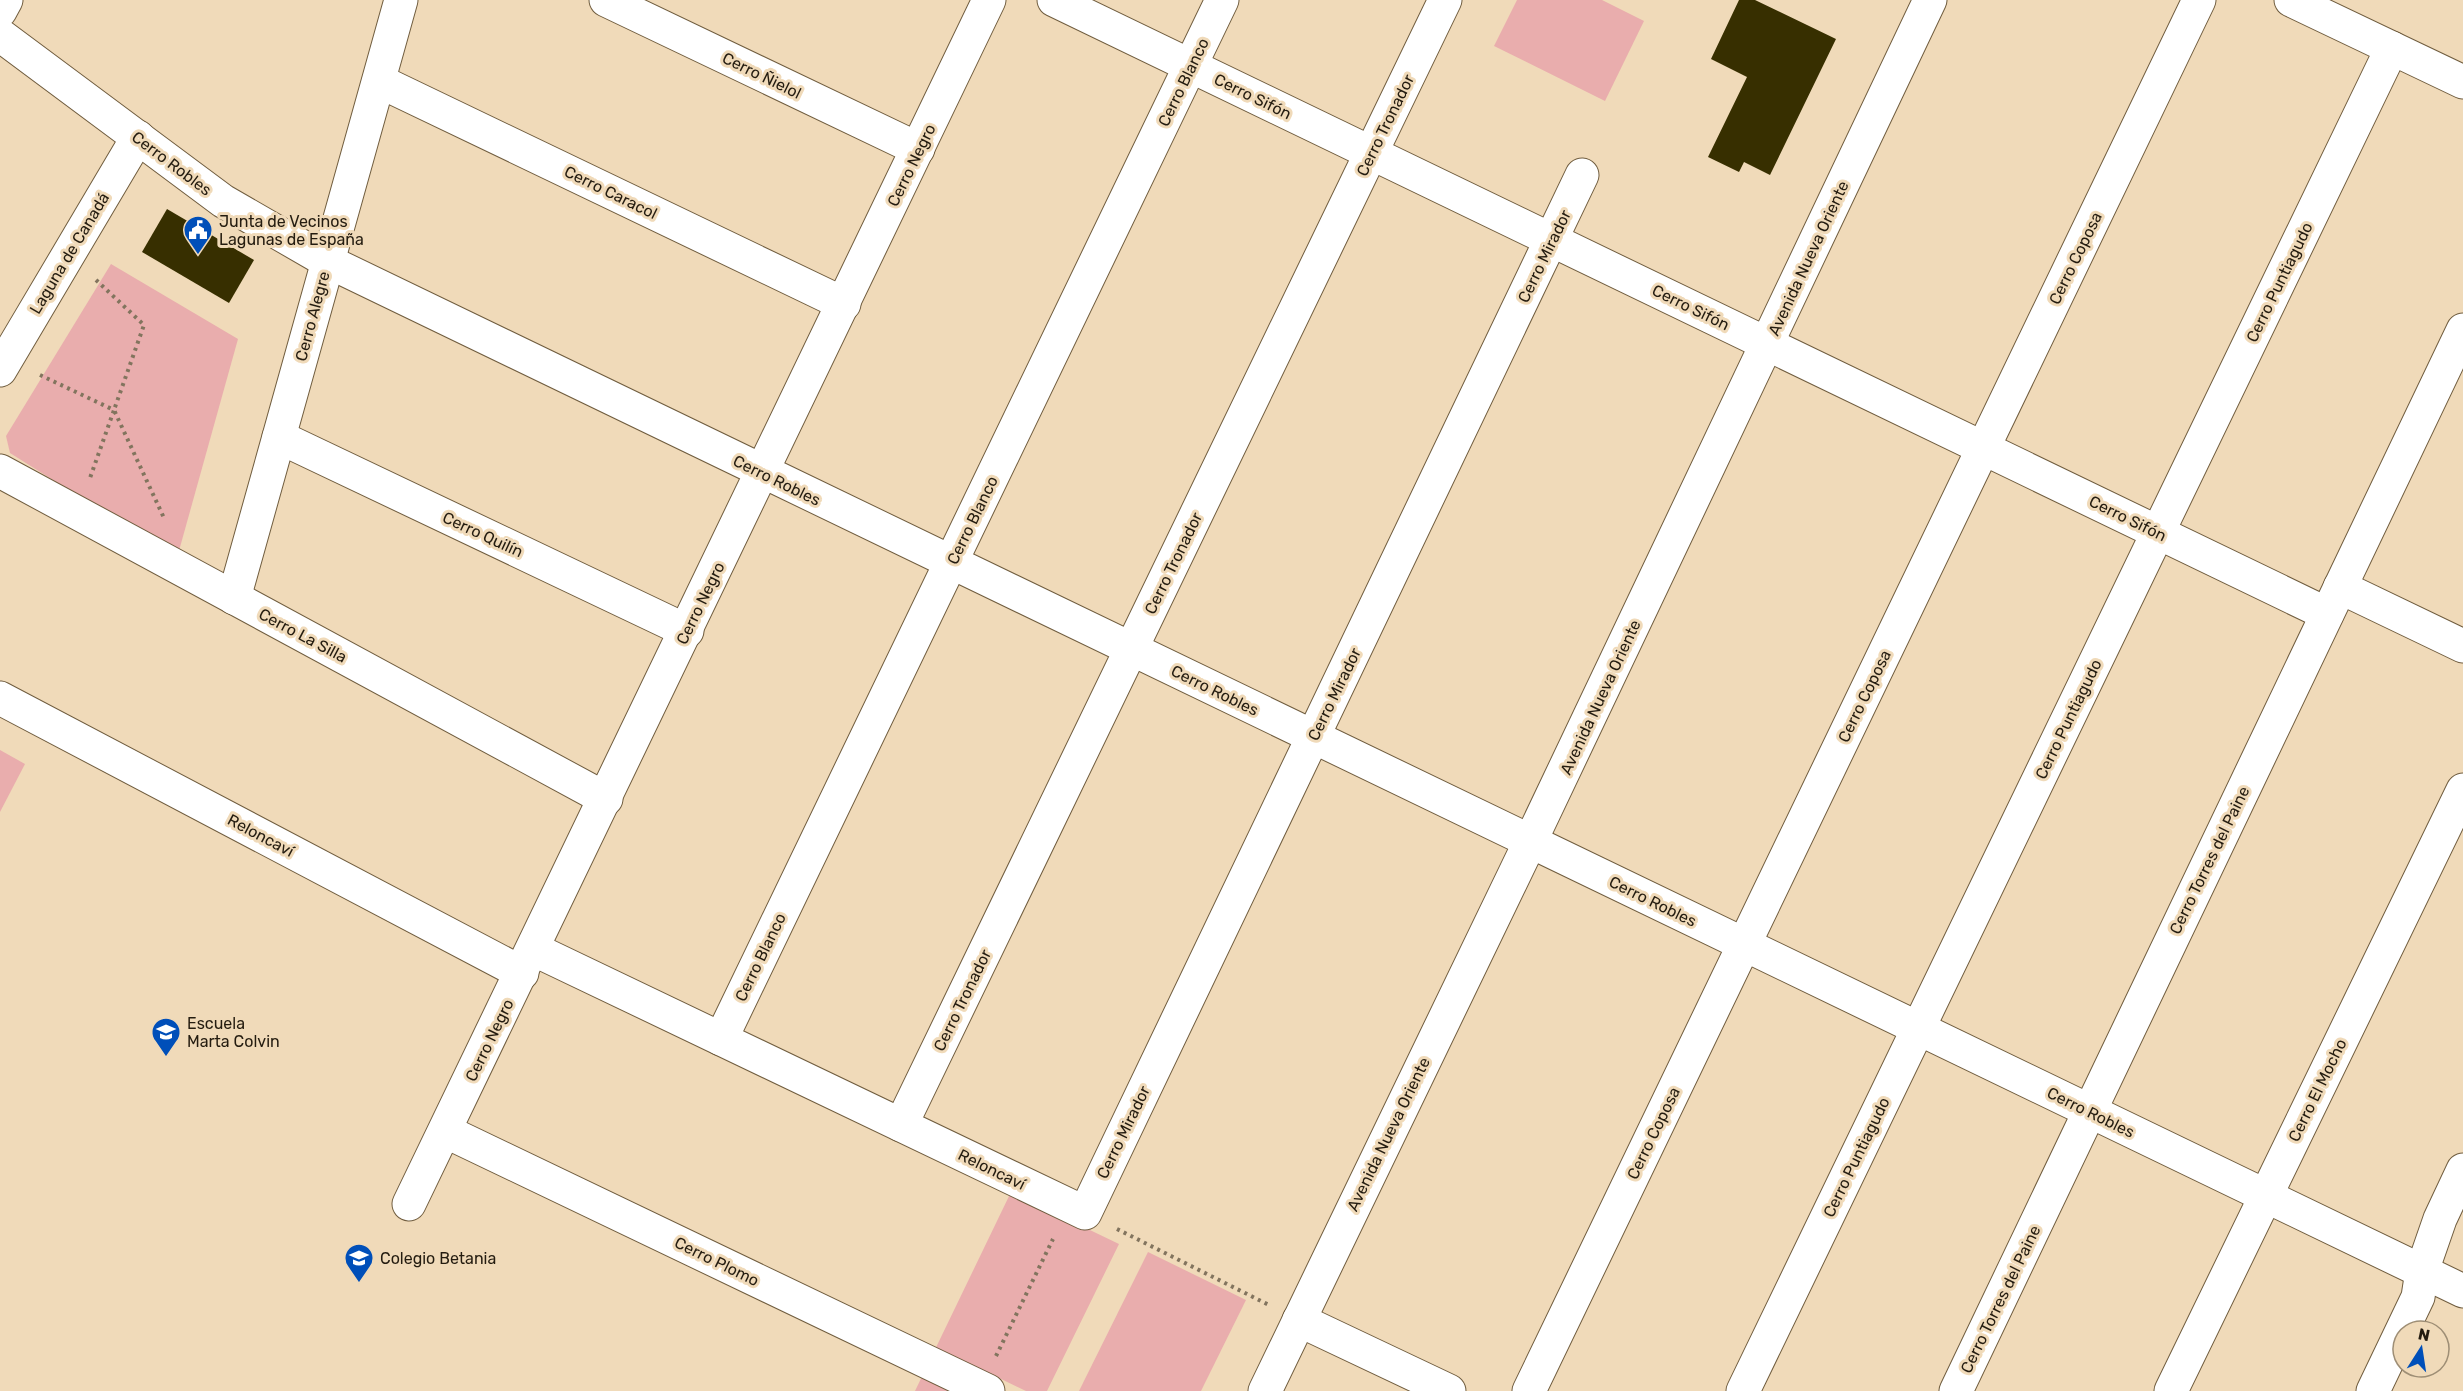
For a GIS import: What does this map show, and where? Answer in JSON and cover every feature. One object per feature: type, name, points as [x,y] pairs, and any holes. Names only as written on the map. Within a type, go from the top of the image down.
[{"type":"street","points":[[0,11],[6,0]]},
{"type":"street","name":"Cerro Alegre","points":[[234,598],[401,0]]},
{"type":"street","name":"Cerro Ñielol","points":[[606,0],[918,149]]},
{"type":"street","name":"Cerro Negro","points":[[409,1204],[989,0]]},
{"type":"street","name":"Cerro Sifón","points":[[1054,0],[2158,533],[2333,601],[2463,646]]},
{"type":"street","name":"Cerro Blanco","points":[[721,1039],[1222,0]]},
{"type":"street","name":"Cerro Tronador","points":[[901,1125],[1445,0]]},
{"type":"street","name":"Avenida Nueva Oriente","points":[[1265,1391],[1530,842],[1930,0]]},
{"type":"street","name":"Cerro Coposa","points":[[1529,1391],[2199,0]]},
{"type":"street","points":[[2291,0],[2463,82]]},
{"type":"street","name":"Cerro Robles","points":[[0,35],[223,201],[327,261],[2463,1291]]},
{"type":"street","name":"Cerro Puntiagudo","points":[[1743,1391],[2392,48]]},
{"type":"street","name":"Cerro Caracol","points":[[379,81],[844,304]]},
{"type":"street","name":"Laguna de Canadá","points":[[3,364],[138,137]]},
{"type":"street","name":"Cerro Mirador","points":[[1077,1209],[1313,738],[1582,175]]},
{"type":"street","name":"Cerro Torres del Paine","points":[[1956,1391],[2463,330]]},
{"type":"street","name":"Cerro Quilín","points":[[279,437],[687,631]]},
{"type":"street","name":"Cerro La Silla","points":[[0,471],[606,799]]},
{"type":"street","name":"Reloncaví","points":[[0,698],[527,961],[721,1039],[1077,1209]]},
{"type":"street","name":"Cerro El Mocho","points":[[2171,1391],[2463,790]]},
{"type":"street","name":"Cerro Plomo","points":[[445,1131],[985,1389]]},
{"type":"street","points":[[2373,1391],[2418,1297],[2422,1271],[2440,1219],[2463,1170]]},
{"type":"street","points":[[1299,1320],[1449,1391]]},
{"type":"path","points":[[69,255],[144,325],[78,513]]},
{"type":"path","points":[[3,364],[114,410],[165,520],[174,566]]},
{"type":"path","points":[[985,1389],[1077,1209],[1299,1320]]},
{"type":"shaded area","points":[[1517,0],[1602,0],[1644,21],[1605,101],[1494,46]]},
{"type":"shaded area","points":[[111,264],[238,339],[177,558],[10,453],[6,436]]},
{"type":"shaded area","points":[[0,750],[25,764],[0,812]]},
{"type":"shaded area","points":[[1011,1192],[1119,1244],[1047,1391],[1026,1391],[995,1376],[987,1391],[915,1391]]},
{"type":"shaded area","points":[[1148,1252],[1246,1300],[1201,1391],[1079,1391]]},
{"type":"building","points":[[1739,0],[1755,0],[1836,39],[1770,175],[1744,162],[1739,172],[1708,157],[1747,77],[1711,59]]},
{"type":"building","name":"Junta de Vecinos Lagunas de España","points":[[167,209],[254,260],[229,303],[142,252]]},
{"type":"place","name":"Junta de Vecinos Lagunas de España","points":[[198,256]]},
{"type":"place","name":"Escuela Marta Colvin","points":[[166,1058]]},
{"type":"place","name":"Colegio Betania","points":[[359,1284]]}]
